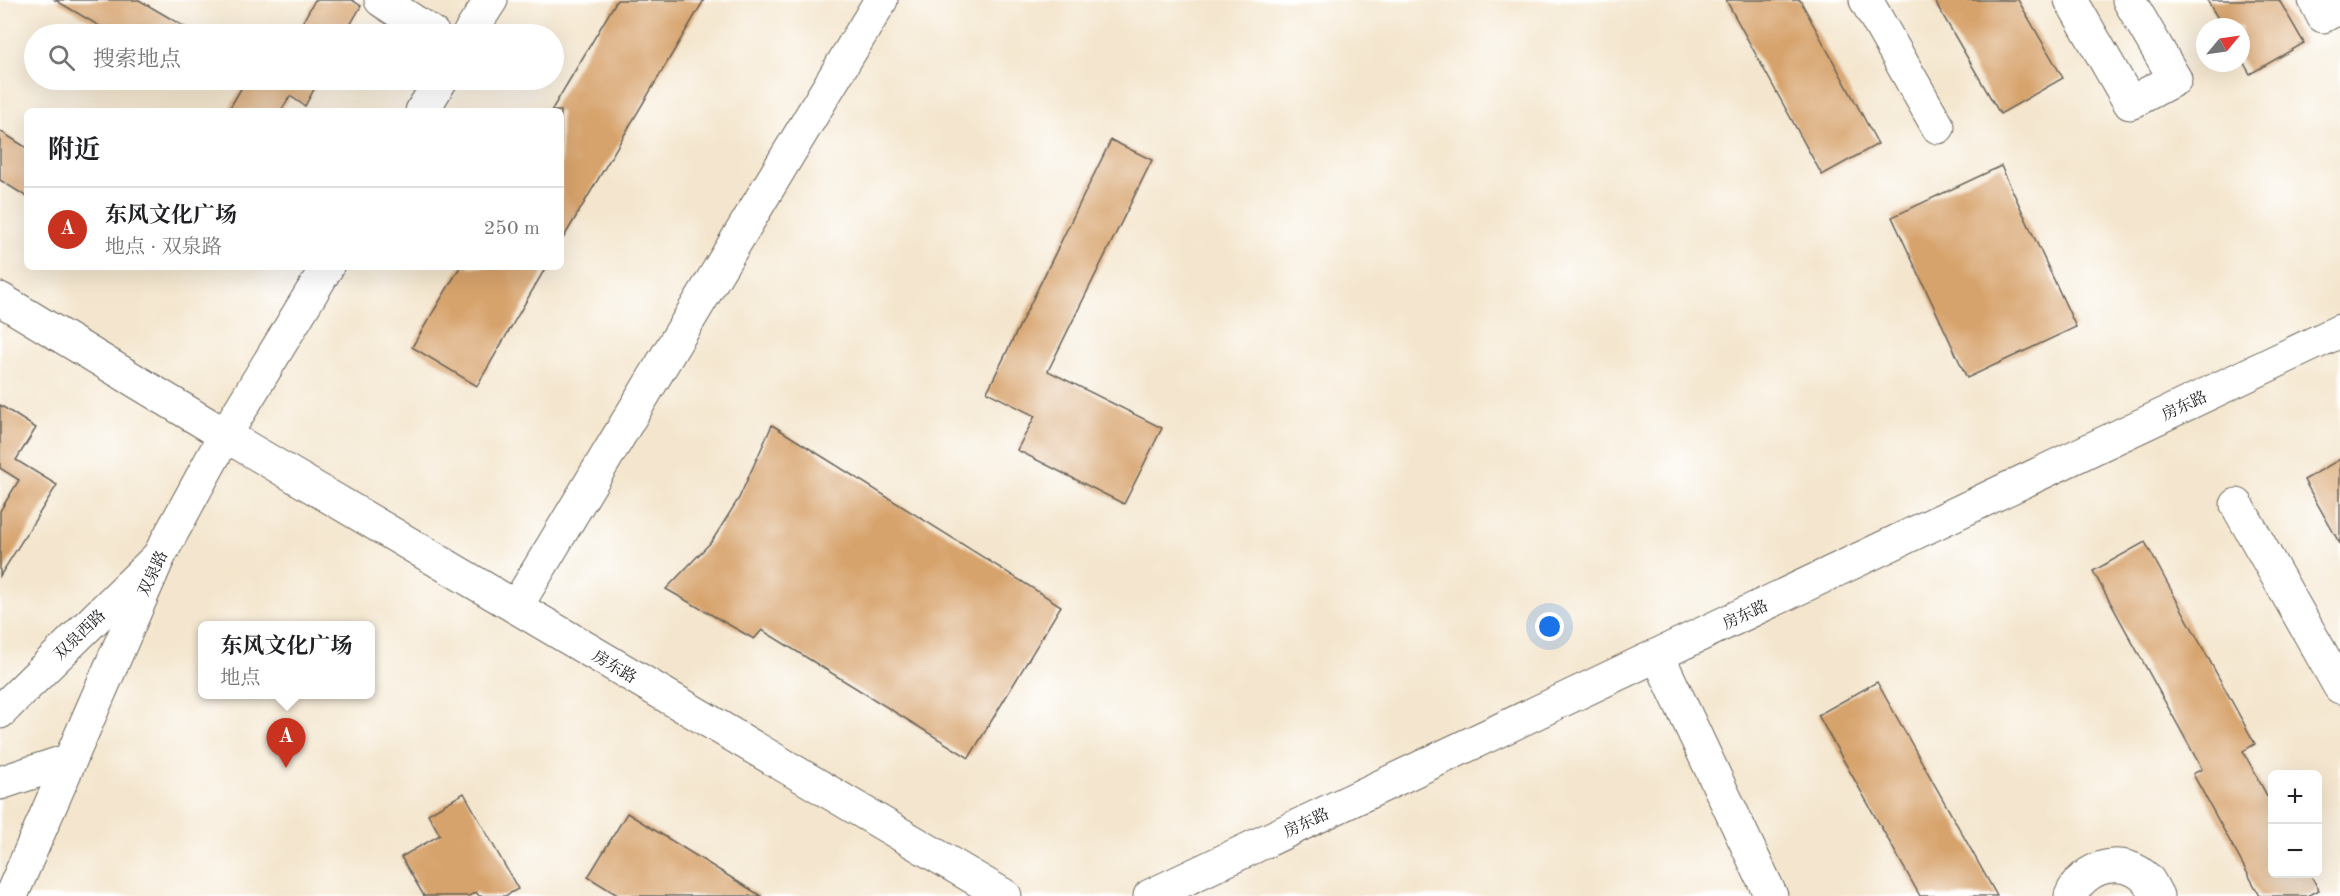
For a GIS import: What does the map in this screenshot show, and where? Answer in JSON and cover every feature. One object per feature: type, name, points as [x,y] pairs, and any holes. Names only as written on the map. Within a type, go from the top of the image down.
[{"type":"main road","points":[[381,0],[418,24]]},
{"type":"main road","points":[[475,24],[491,0]]},
{"type":"main road","points":[[516,607],[881,0]]},
{"type":"main road","points":[[1866,0],[1938,127]]},
{"type":"main road","points":[[2071,0],[2130,103],[2175,80],[2129,0]]},
{"type":"main road","points":[[2315,0],[2323,16],[2340,7]]},
{"type":"main road","points":[[424,108],[435,90]]},
{"type":"main road","name":"双泉路","points":[[11,896],[159,556],[225,435],[325,270]]},
{"type":"main road","name":"房东路","points":[[0,298],[225,435],[1005,896]]},
{"type":"main road","name":"房东路","points":[[1150,896],[2340,331]]},
{"type":"main road","points":[[2237,506],[2340,687]]},
{"type":"main road","name":"双泉西路","points":[[0,712],[159,556]]},
{"type":"main road","points":[[1658,656],[1770,896]]},
{"type":"main road","points":[[0,783],[70,760]]},
{"type":"main road","points":[[2071,896],[2086,874],[2102,867],[2118,865],[2134,870],[2148,880],[2157,896]]},
{"type":"building","points":[[55,0],[139,0],[180,24],[96,24]]},
{"type":"building","points":[[315,0],[352,0],[361,6],[351,24],[302,24]]},
{"type":"building","points":[[617,0],[704,0],[564,237],[564,108],[553,108]]},
{"type":"building","points":[[1726,0],[1800,0],[1878,144],[1822,175]]},
{"type":"building","points":[[1934,0],[2018,0],[2063,78],[2000,114]]},
{"type":"building","points":[[2207,0],[2279,0],[2304,43],[2250,74],[2250,18],[2218,18]]},
{"type":"building","points":[[240,90],[314,90],[305,106],[290,96],[283,108],[230,108]]},
{"type":"building","points":[[0,131],[24,146],[24,195],[0,180]]},
{"type":"building","points":[[1111,140],[1152,160],[1048,371],[1162,428],[1124,504],[1017,450],[1035,416],[987,392]]},
{"type":"building","points":[[2001,166],[2076,327],[1967,378],[1892,217]]},
{"type":"building","points":[[458,270],[544,270],[477,386],[412,347]]},
{"type":"building","points":[[0,405],[36,428],[16,460],[57,485],[0,576],[0,511],[19,480],[0,468]]},
{"type":"building","points":[[772,425],[1061,606],[969,758],[762,630],[754,639],[666,589],[712,541],[739,498]]},
{"type":"building","points":[[2340,459],[2340,544],[2304,480]]},
{"type":"building","points":[[2145,542],[2255,744],[2243,751],[2268,798],[2268,878],[2312,878],[2319,890],[2308,896],[2260,896],[2193,774],[2202,769],[2093,571]]},
{"type":"building","points":[[1877,682],[1997,896],[1920,896],[1818,715]]},
{"type":"building","points":[[464,793],[518,889],[505,896],[479,896],[476,892],[469,896],[424,896],[401,857],[440,835],[428,814]]},
{"type":"building","points":[[627,813],[761,896],[619,896],[588,877]]},
{"type":"place","name":"东风文化广场","points":[[286,768]]}]
